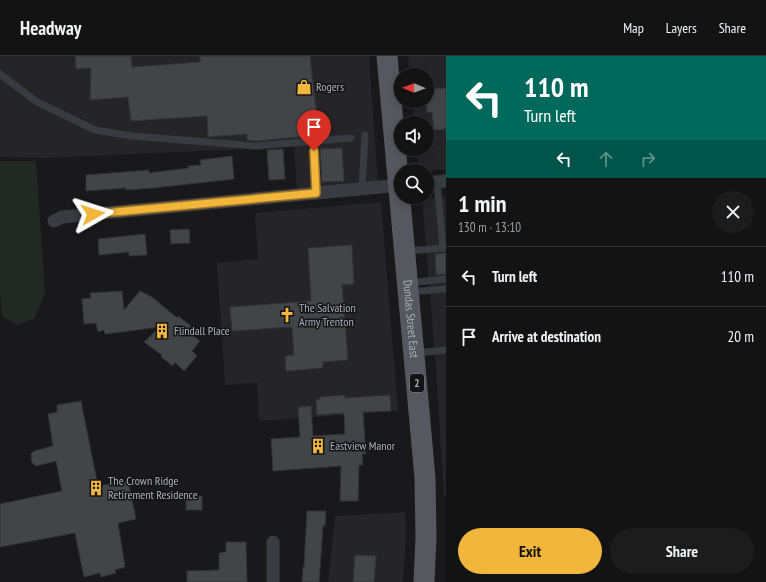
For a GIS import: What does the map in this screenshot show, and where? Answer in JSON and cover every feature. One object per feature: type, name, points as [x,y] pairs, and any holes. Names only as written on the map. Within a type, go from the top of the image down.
[{"type":"main road","name":"Dundas Street East","points":[[387,56],[398,164]]},
{"type":"main road","name":"Dundas Street East","points":[[401,204],[425,478],[426,538],[424,582]]},
{"type":"street","points":[[54,221],[62,217],[394,185]]},
{"type":"street","points":[[273,542],[273,582]]},
{"type":"lane","points":[[0,74],[37,102],[95,130],[132,136],[256,146],[351,138]]},
{"type":"lane","points":[[362,188],[365,135]]},
{"type":"lane","points":[[314,151],[316,193]]},
{"type":"lane","points":[[405,251],[444,248],[437,182]]},
{"type":"lane","points":[[409,288],[446,279]]},
{"type":"lane","points":[[409,288],[446,289]]},
{"type":"lane","points":[[414,353],[446,350]]},
{"type":"shaded area","points":[[0,56],[369,56],[378,184],[297,191],[294,147],[44,158],[0,157]]},
{"type":"shaded area","points":[[408,56],[446,56],[446,169],[434,170],[434,164],[418,164],[418,156],[434,156],[434,116],[413,116],[413,108],[434,108],[434,68],[409,68]]},
{"type":"shaded area","points":[[0,161],[36,161],[45,294],[34,319],[16,325],[2,316],[0,292]]},
{"type":"shaded area","points":[[446,197],[446,496],[444,497],[436,368],[422,204],[434,204],[434,198]]},
{"type":"shaded area","points":[[381,202],[398,411],[259,421],[257,383],[225,385],[217,263],[258,259],[255,213]]},
{"type":"shaded area","points":[[405,512],[406,534],[403,582],[328,582],[335,516]]},
{"type":"building","points":[[75,56],[131,56],[132,67],[200,62],[200,56],[310,56],[319,135],[256,141],[247,140],[247,134],[208,137],[207,116],[131,121],[128,97],[90,100],[91,68],[76,69]]},
{"type":"building","points":[[446,88],[446,129],[434,130],[434,116],[432,116],[432,112],[427,113],[427,108],[434,108],[434,89]]},
{"type":"building","points":[[342,148],[344,181],[322,182],[320,149]]},
{"type":"building","points":[[283,149],[285,179],[269,180],[267,150]]},
{"type":"building","points":[[232,156],[234,179],[153,188],[126,190],[126,188],[86,191],[86,175],[149,170],[149,173],[189,168],[188,166],[201,165],[200,160]]},
{"type":"building","points":[[189,229],[190,243],[171,244],[170,230]]},
{"type":"building","points":[[145,234],[147,255],[129,256],[129,252],[99,255],[98,239]]},
{"type":"building","points":[[352,245],[354,284],[342,285],[348,360],[323,362],[323,368],[286,371],[285,356],[294,355],[292,327],[232,331],[230,307],[311,301],[308,248]]},
{"type":"building","points":[[446,253],[446,274],[436,275],[435,254]]},
{"type":"building","name":"Flindall Place","points":[[122,291],[124,310],[140,291],[152,297],[177,318],[178,316],[191,326],[187,331],[200,341],[192,351],[197,356],[184,371],[175,362],[173,366],[161,357],[162,355],[144,342],[160,327],[105,334],[104,330],[98,332],[96,323],[84,324],[82,299],[91,298],[90,293]]},
{"type":"building","points":[[344,395],[345,398],[390,395],[391,411],[363,412],[366,454],[362,454],[363,465],[359,465],[358,501],[340,501],[341,466],[273,471],[271,439],[300,437],[298,407],[311,406],[313,436],[345,434],[344,413],[317,415],[316,400],[320,399],[320,397]]},
{"type":"building","name":"The Crown Ridge Retirement Residence","points":[[81,401],[98,486],[128,481],[136,519],[118,523],[125,567],[115,570],[116,573],[101,577],[100,573],[84,577],[75,533],[0,547],[0,504],[62,491],[56,461],[36,466],[32,463],[31,454],[34,451],[53,446],[48,414],[57,412],[57,405]]},
{"type":"building","points":[[186,496],[202,496],[202,510],[186,510]]},
{"type":"building","points":[[307,511],[326,511],[325,526],[323,526],[319,582],[302,582]]},
{"type":"building","points":[[226,542],[246,542],[247,582],[187,582],[187,571],[219,570],[219,553],[226,552]]},
{"type":"building","points":[[355,555],[376,556],[374,582],[353,582]]},
{"type":"place","name":"Rogers","points":[[304,87]]},
{"type":"place","name":"The Salvation Army Trenton","points":[[287,315]]},
{"type":"place","name":"Flindall Place","points":[[162,331]]},
{"type":"place","name":"Eastview Manor","points":[[318,446]]},
{"type":"place","name":"The Crown Ridge Retirement Residence","points":[[96,488]]},
{"type":"route","points":[[93,214],[316,193],[314,151]]}]
